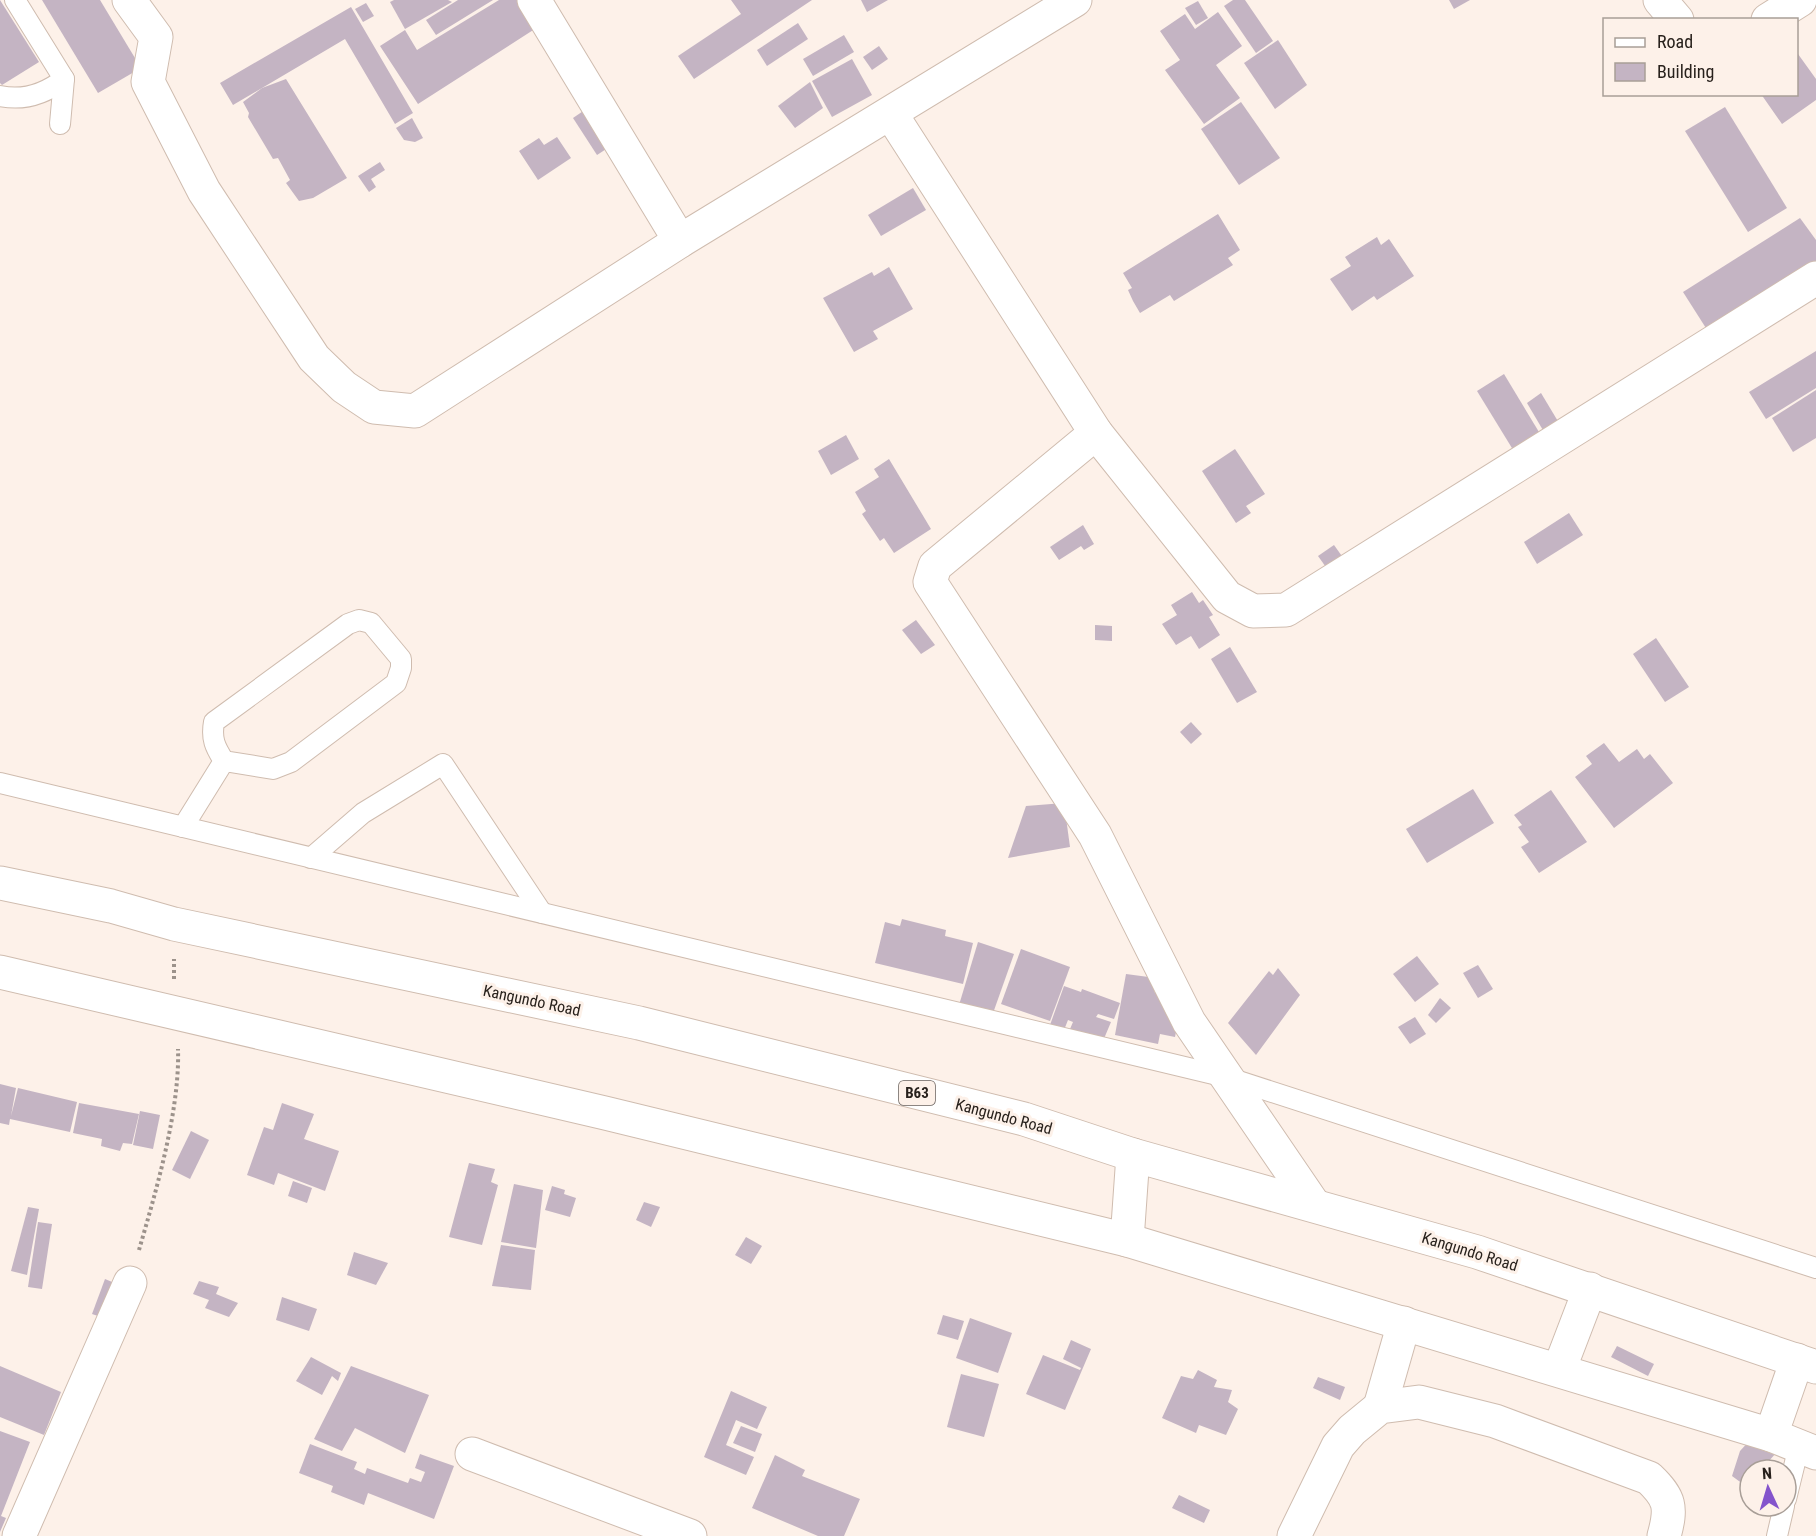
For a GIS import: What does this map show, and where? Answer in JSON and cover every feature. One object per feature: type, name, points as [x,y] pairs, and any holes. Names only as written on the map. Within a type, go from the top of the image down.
[{"type":"main road","points":[[129,0],[156,37],[148,82],[204,191],[314,357],[344,387],[374,406],[415,411],[680,241],[1075,0]]},
{"type":"main road","points":[[534,0],[680,241]]},
{"type":"main road","points":[[1660,0],[1675,18]]},
{"type":"main road","points":[[1771,18],[1800,0]]},
{"type":"main road","points":[[891,114],[1096,433],[1227,597],[1253,611],[1286,610],[1816,278]]},
{"type":"main road","points":[[1096,433],[935,566],[930,582],[1095,835],[1189,1022],[1314,1205]]},
{"type":"main road","name":"Kangundo Road","points":[[0,883],[111,906],[174,924],[639,1023],[1024,1119],[1132,1155],[1477,1252],[1806,1363]]},
{"type":"main road","points":[[0,972],[176,1012],[1127,1240],[1559,1370],[1795,1445],[1806,1363]]},
{"type":"main road","points":[[1127,1240],[1132,1155]]},
{"type":"main road","points":[[19,1536],[130,1282]]},
{"type":"main road","points":[[1559,1370],[1590,1289]]},
{"type":"main road","points":[[1380,1407],[1404,1323]]},
{"type":"main road","points":[[1294,1536],[1338,1446],[1352,1430],[1380,1407],[1419,1402],[1495,1422],[1650,1478],[1666,1494],[1669,1516],[1664,1536]]},
{"type":"main road","points":[[472,1454],[690,1536]]},
{"type":"lane","points":[[15,0],[64,79],[60,124]]},
{"type":"lane","points":[[0,96],[21,98],[42,93],[64,79]]},
{"type":"lane","points":[[359,620],[371,623],[401,658],[402,668],[396,683],[291,762],[273,769],[224,761],[215,746],[212,735],[214,723],[348,624],[359,620]]},
{"type":"lane","points":[[183,827],[224,761]]},
{"type":"lane","points":[[311,858],[363,813],[443,764],[542,913]]},
{"type":"lane","points":[[0,783],[1226,1077],[1816,1269]]},
{"type":"lane","points":[[1777,1536],[1781,1518]]},
{"type":"path","points":[[130,1282],[159,1179],[179,1071],[174,924]]},
{"type":"building","points":[[0,0],[39,62],[2,85],[0,83]]},
{"type":"building","points":[[42,0],[100,0],[141,68],[98,93]]},
{"type":"building","points":[[394,0],[448,0],[452,2],[405,29],[390,2]]},
{"type":"building","points":[[458,0],[493,0],[436,35],[426,20]]},
{"type":"building","points":[[499,0],[527,0],[541,25],[418,104],[380,46],[405,30],[417,50]]},
{"type":"building","points":[[731,0],[812,0],[694,79],[678,56],[741,14]]},
{"type":"building","points":[[861,0],[888,0],[867,12]]},
{"type":"building","points":[[1233,0],[1245,0],[1273,41],[1256,53],[1224,6]]},
{"type":"building","points":[[1449,0],[1470,0],[1454,9]]},
{"type":"building","points":[[1198,1],[1208,18],[1196,25],[1185,8]]},
{"type":"building","points":[[366,3],[374,16],[363,22],[355,9]]},
{"type":"building","points":[[351,7],[413,113],[395,124],[345,39],[233,105],[220,83]]},
{"type":"building","points":[[1218,12],[1242,46],[1216,65],[1240,98],[1204,124],[1165,70],[1180,60],[1160,31],[1185,14],[1195,29]]},
{"type":"building","points":[[798,23],[808,39],[767,66],[757,50]]},
{"type":"building","points":[[844,35],[854,52],[813,76],[803,59]]},
{"type":"building","points":[[1278,40],[1307,85],[1275,109],[1244,63]]},
{"type":"building","points":[[879,46],[888,59],[872,70],[863,57]]},
{"type":"building","points":[[1798,54],[1816,79],[1816,100],[1782,124],[1762,96],[1798,96]]},
{"type":"building","points":[[852,59],[872,95],[832,117],[812,81]]},
{"type":"building","points":[[286,79],[347,178],[313,198],[299,201],[286,183],[290,180],[278,158],[273,159],[248,117],[249,113],[243,102],[262,88]]},
{"type":"building","points":[[810,82],[823,108],[795,128],[778,106]]},
{"type":"building","points":[[1241,102],[1280,158],[1239,185],[1201,129]]},
{"type":"building","points":[[592,105],[617,142],[597,155],[573,118]]},
{"type":"building","points":[[1725,107],[1787,208],[1748,232],[1685,131]]},
{"type":"building","points":[[412,118],[423,138],[415,142],[404,140],[396,128]]},
{"type":"building","points":[[557,137],[571,158],[538,180],[519,151],[539,138],[544,145]]},
{"type":"building","points":[[380,162],[385,170],[371,179],[376,187],[369,192],[358,176]]},
{"type":"building","points":[[913,188],[926,210],[881,236],[868,215]]},
{"type":"building","points":[[1218,214],[1240,250],[1228,258],[1233,265],[1174,301],[1170,295],[1140,313],[1128,290],[1132,288],[1123,273]]},
{"type":"building","points":[[1800,218],[1816,240],[1816,265],[1711,336],[1683,292]]},
{"type":"building","points":[[1377,237],[1381,245],[1389,239],[1414,276],[1377,300],[1374,296],[1352,311],[1330,279],[1351,266],[1345,257]]},
{"type":"building","points":[[889,267],[913,309],[873,331],[878,339],[854,352],[823,298],[872,272],[874,276]]},
{"type":"building","points":[[1816,351],[1816,388],[1766,419],[1749,392]]},
{"type":"building","points":[[1504,374],[1542,437],[1515,453],[1477,391]]},
{"type":"building","points":[[1816,390],[1816,438],[1793,452],[1772,418]]},
{"type":"building","points":[[1541,393],[1562,428],[1547,437],[1527,403]]},
{"type":"building","points":[[846,435],[859,459],[831,475],[818,451]]},
{"type":"building","points":[[1235,449],[1265,494],[1246,506],[1251,513],[1236,523],[1202,471]]},
{"type":"building","points":[[889,459],[931,529],[894,553],[884,538],[880,541],[862,514],[866,511],[855,492],[879,477],[874,469]]},
{"type":"building","points":[[1569,513],[1583,535],[1537,564],[1524,542]]},
{"type":"building","points":[[1083,525],[1094,544],[1084,550],[1081,546],[1059,560],[1050,547]]},
{"type":"building","points":[[1334,545],[1344,559],[1328,570],[1318,556]]},
{"type":"building","points":[[1192,592],[1199,603],[1203,600],[1213,615],[1209,617],[1220,635],[1199,649],[1191,636],[1176,645],[1162,624],[1177,615],[1171,605]]},
{"type":"building","points":[[916,620],[935,645],[921,654],[902,630]]},
{"type":"building","points":[[1095,625],[1112,626],[1112,641],[1095,640]]},
{"type":"building","points":[[1656,638],[1689,687],[1665,702],[1633,654]]},
{"type":"building","points":[[1230,647],[1257,692],[1237,703],[1211,659]]},
{"type":"building","points":[[1191,722],[1202,734],[1191,744],[1180,732]]},
{"type":"building","points":[[1604,743],[1619,762],[1637,749],[1644,759],[1650,754],[1673,783],[1614,828],[1575,777],[1592,764],[1586,756]]},
{"type":"building","points":[[1473,789],[1494,823],[1427,863],[1406,829]]},
{"type":"building","points":[[1551,790],[1587,842],[1539,873],[1521,847],[1529,842],[1518,827],[1522,825],[1514,815]]},
{"type":"building","points":[[1064,803],[1070,847],[1008,858],[1026,806]]},
{"type":"building","points":[[902,919],[946,930],[945,936],[973,943],[963,984],[875,963],[885,922],[900,926]]},
{"type":"building","points":[[978,942],[1014,954],[992,1016],[959,1005]]},
{"type":"building","points":[[1021,949],[1070,967],[1050,1021],[1001,1004]]},
{"type":"building","points":[[1417,956],[1439,984],[1415,1002],[1393,974]]},
{"type":"building","points":[[1478,965],[1493,989],[1478,998],[1463,973]]},
{"type":"building","points":[[1278,968],[1300,995],[1256,1055],[1228,1023],[1269,971],[1273,975]]},
{"type":"building","points":[[1126,974],[1156,978],[1154,992],[1168,995],[1180,1012],[1175,1037],[1160,1034],[1158,1044],[1115,1035]]},
{"type":"building","points":[[1064,986],[1081,992],[1082,989],[1120,1003],[1114,1019],[1098,1014],[1096,1017],[1111,1022],[1103,1041],[1070,1029],[1073,1022],[1068,1020],[1064,1030],[1050,1025]]},
{"type":"building","points":[[1440,998],[1451,1008],[1436,1023],[1428,1015]]},
{"type":"building","points":[[1415,1017],[1426,1034],[1410,1044],[1398,1027]]},
{"type":"building","points":[[0,1084],[16,1088],[11,1116],[18,1088],[77,1102],[70,1132],[10,1119],[9,1125],[0,1123]]},
{"type":"building","points":[[79,1103],[139,1114],[132,1144],[123,1143],[120,1151],[101,1146],[102,1139],[73,1133]]},
{"type":"building","points":[[282,1103],[314,1114],[304,1139],[339,1151],[325,1191],[278,1173],[274,1185],[247,1175],[264,1127],[273,1130]]},
{"type":"building","points":[[140,1111],[160,1115],[153,1149],[133,1145]]},
{"type":"building","points":[[191,1131],[209,1140],[190,1179],[172,1170]]},
{"type":"building","points":[[469,1163],[495,1169],[491,1182],[498,1185],[482,1245],[449,1237]]},
{"type":"building","points":[[293,1181],[312,1188],[307,1203],[288,1196]]},
{"type":"building","points":[[514,1184],[543,1190],[536,1248],[501,1242]]},
{"type":"building","points":[[552,1186],[565,1190],[564,1194],[576,1198],[570,1217],[545,1210]]},
{"type":"building","points":[[644,1202],[660,1207],[651,1227],[636,1220]]},
{"type":"building","points":[[28,1207],[39,1209],[27,1275],[11,1271]]},
{"type":"building","points":[[38,1222],[52,1224],[42,1289],[28,1287]]},
{"type":"building","points":[[746,1237],[762,1246],[751,1264],[735,1255]]},
{"type":"building","points":[[501,1245],[535,1250],[531,1290],[492,1286]]},
{"type":"building","points":[[354,1252],[388,1263],[376,1285],[347,1275]]},
{"type":"building","points":[[105,1279],[124,1287],[110,1320],[92,1314]]},
{"type":"building","points":[[199,1281],[219,1287],[216,1294],[238,1303],[229,1317],[205,1308],[209,1300],[193,1294]]},
{"type":"building","points":[[282,1297],[317,1309],[309,1331],[276,1320]]},
{"type":"building","points":[[943,1315],[964,1321],[958,1340],[937,1334]]},
{"type":"building","points":[[970,1318],[1012,1333],[998,1373],[956,1358]]},
{"type":"building","points":[[1071,1340],[1091,1349],[1065,1410],[1026,1394],[1043,1355],[1080,1370],[1081,1368],[1063,1359]]},
{"type":"building","points":[[1617,1346],[1654,1364],[1648,1376],[1611,1357]]},
{"type":"building","points":[[311,1357],[341,1373],[338,1381],[332,1376],[322,1395],[296,1381]]},
{"type":"building","points":[[0,1366],[61,1392],[44,1435],[0,1417]]},
{"type":"building","points":[[351,1366],[429,1395],[405,1453],[355,1428],[342,1451],[314,1439]]},
{"type":"building","points":[[1198,1370],[1217,1380],[1214,1387],[1232,1390],[1228,1402],[1238,1409],[1226,1435],[1199,1425],[1196,1433],[1162,1418],[1181,1376],[1193,1379]]},
{"type":"building","points":[[961,1374],[999,1384],[984,1437],[947,1427]]},
{"type":"building","points":[[1318,1377],[1345,1387],[1340,1400],[1313,1388]]},
{"type":"building","points":[[731,1391],[767,1407],[757,1429],[736,1420],[726,1445],[754,1457],[746,1475],[704,1457]]},
{"type":"building","points":[[741,1426],[762,1434],[755,1452],[733,1443]]},
{"type":"building","points":[[0,1431],[30,1442],[1,1516],[6,1518],[0,1532]]},
{"type":"building","points":[[1753,1437],[1776,1453],[1772,1458],[1738,1458],[1738,1480],[1732,1476],[1740,1451]]},
{"type":"building","points":[[310,1444],[357,1462],[354,1469],[365,1474],[367,1468],[408,1483],[410,1478],[421,1482],[425,1472],[415,1468],[420,1454],[454,1466],[434,1519],[368,1493],[364,1505],[331,1492],[333,1486],[299,1473]]},
{"type":"building","points":[[775,1455],[805,1470],[802,1476],[860,1499],[844,1536],[818,1536],[752,1508]]},
{"type":"building","points":[[1179,1495],[1210,1510],[1204,1523],[1172,1508]]}]
